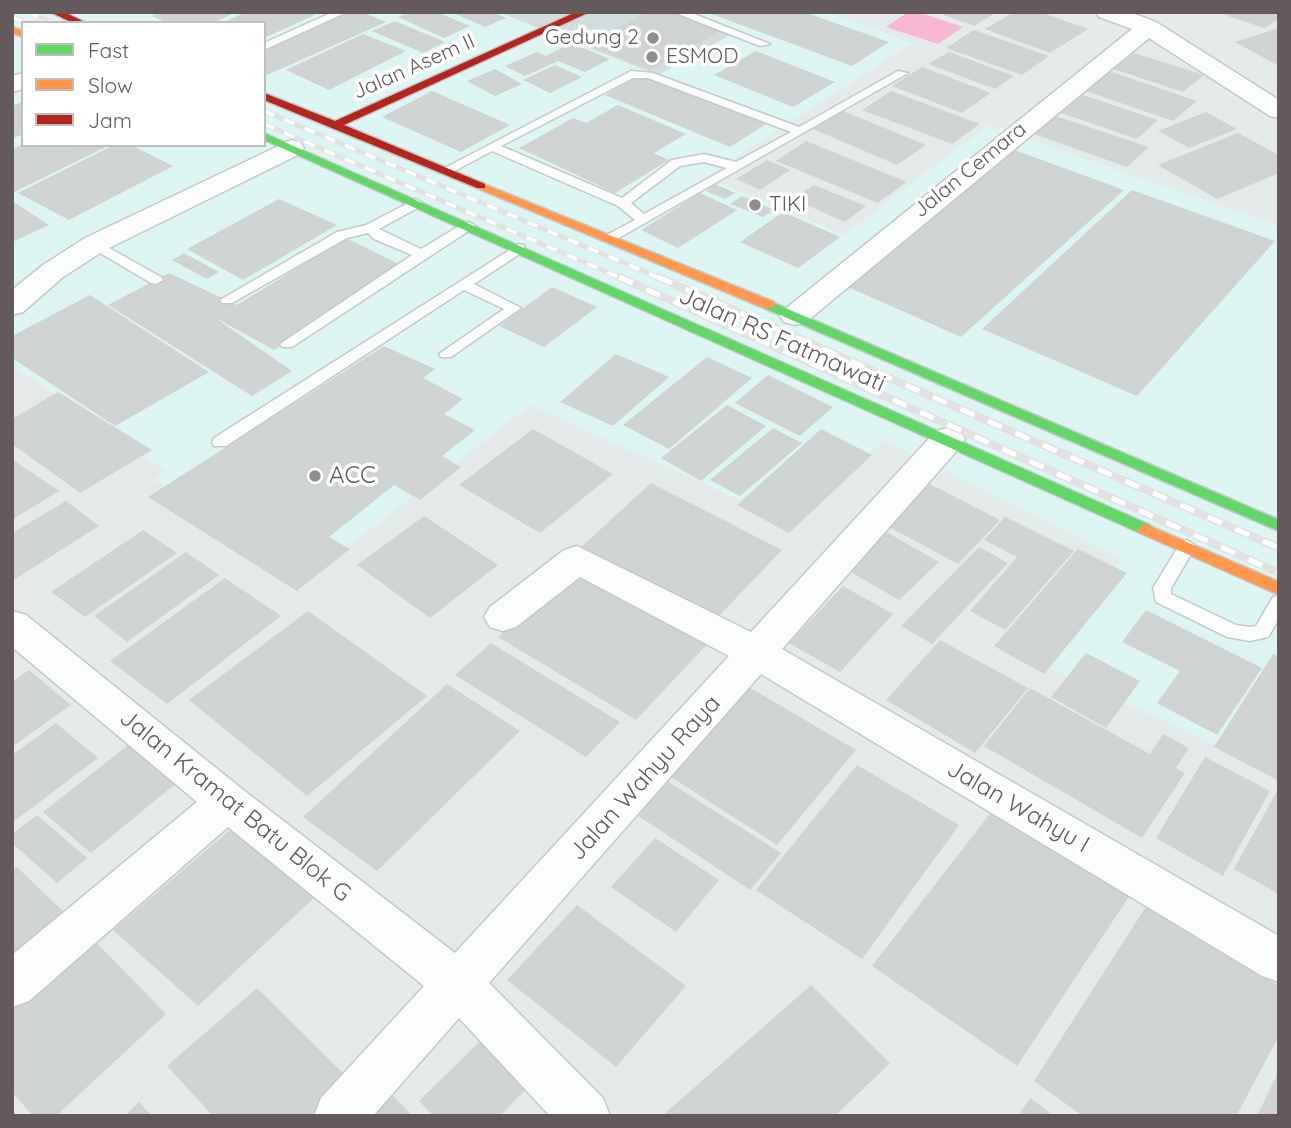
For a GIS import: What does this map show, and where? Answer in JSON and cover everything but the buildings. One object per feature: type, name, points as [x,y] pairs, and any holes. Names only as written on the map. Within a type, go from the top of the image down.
[{"type":"main road","points":[[55,12],[77,21]]},
{"type":"main road","name":"Jalan Asem II","points":[[336,125],[585,12]]},
{"type":"main road","name":"Jalan RS Fatmawati","points":[[266,97],[795,316],[1279,526]]},
{"type":"main road","name":"Jalan RS Fatmawati","points":[[266,137],[1279,589]]},
{"type":"street","points":[[1107,12],[1148,27],[1279,111]]},
{"type":"street","name":"Jalan Cemara","points":[[795,316],[1148,27]]},
{"type":"street","points":[[12,306],[53,271],[95,244],[292,148]]},
{"type":"street","name":"Jalan Wahyu Raya","points":[[339,1116],[948,439]]},
{"type":"street","name":"Jalan Wahyu I","points":[[503,617],[577,559],[757,653],[1279,961]]},
{"type":"street","name":"Jalan Kramat Batu Blok G","points":[[12,625],[228,802],[459,985],[584,1116]]},
{"type":"street","points":[[12,985],[228,802]]},
{"type":"lane","points":[[266,46],[342,12]]},
{"type":"lane","points":[[678,12],[764,44]]},
{"type":"lane","points":[[610,239],[902,73]]},
{"type":"lane","points":[[445,171],[622,77],[637,74],[789,125],[799,132]]},
{"type":"lane","points":[[492,147],[623,203],[642,219]]},
{"type":"lane","points":[[623,203],[676,163],[704,158],[736,166]]},
{"type":"lane","points":[[227,300],[342,235],[372,228],[416,202]]},
{"type":"lane","points":[[287,344],[469,226]]},
{"type":"lane","points":[[372,228],[379,236],[422,254]]},
{"type":"lane","points":[[95,244],[156,280]]},
{"type":"lane","points":[[220,442],[519,248]]},
{"type":"lane","points":[[446,354],[514,308],[463,284]]},
{"type":"lane","points":[[1187,547],[1162,588],[1162,597],[1170,603],[1233,632],[1250,634],[1262,632],[1279,602]]},
{"type":"shaded area","points":[[12,12],[828,12],[912,43],[706,177],[844,235],[988,125],[1279,226],[1279,774],[1039,663],[1121,558],[884,440],[795,525],[530,405],[315,573],[154,480],[166,471],[12,365]]},
{"type":"shaded area","name":"ESMOD","points":[[498,12],[689,12],[737,31],[658,75]]},
{"type":"shaded area","points":[[908,12],[918,12],[963,27],[938,44],[886,27]]},
{"type":"railway","points":[[28,12],[49,21]]},
{"type":"railway","points":[[12,17],[21,21]]},
{"type":"railway","points":[[266,112],[662,279]]},
{"type":"railway","points":[[266,125],[623,279]]},
{"type":"railway","points":[[619,277],[1279,573]]},
{"type":"railway","points":[[658,277],[1279,548]]},
{"type":"traffic: fast","points":[[266,137],[1145,529]]},
{"type":"traffic: fast","points":[[769,305],[1279,526]]},
{"type":"traffic: slow","points":[[12,30],[21,33]]},
{"type":"traffic: slow","points":[[481,186],[769,305]]},
{"type":"traffic: slow","points":[[1145,529],[1279,589]]},
{"type":"traffic: jam","points":[[55,12],[77,21]]},
{"type":"traffic: jam","points":[[336,125],[585,12]]},
{"type":"traffic: jam","points":[[266,97],[481,186]]},
{"type":"place","name":"Gedung 2","points":[[653,38]]},
{"type":"place","name":"ESMOD","points":[[652,57]]},
{"type":"place","name":"TIKI","points":[[755,205]]},
{"type":"place","name":"ACC","points":[[315,476]]}]
